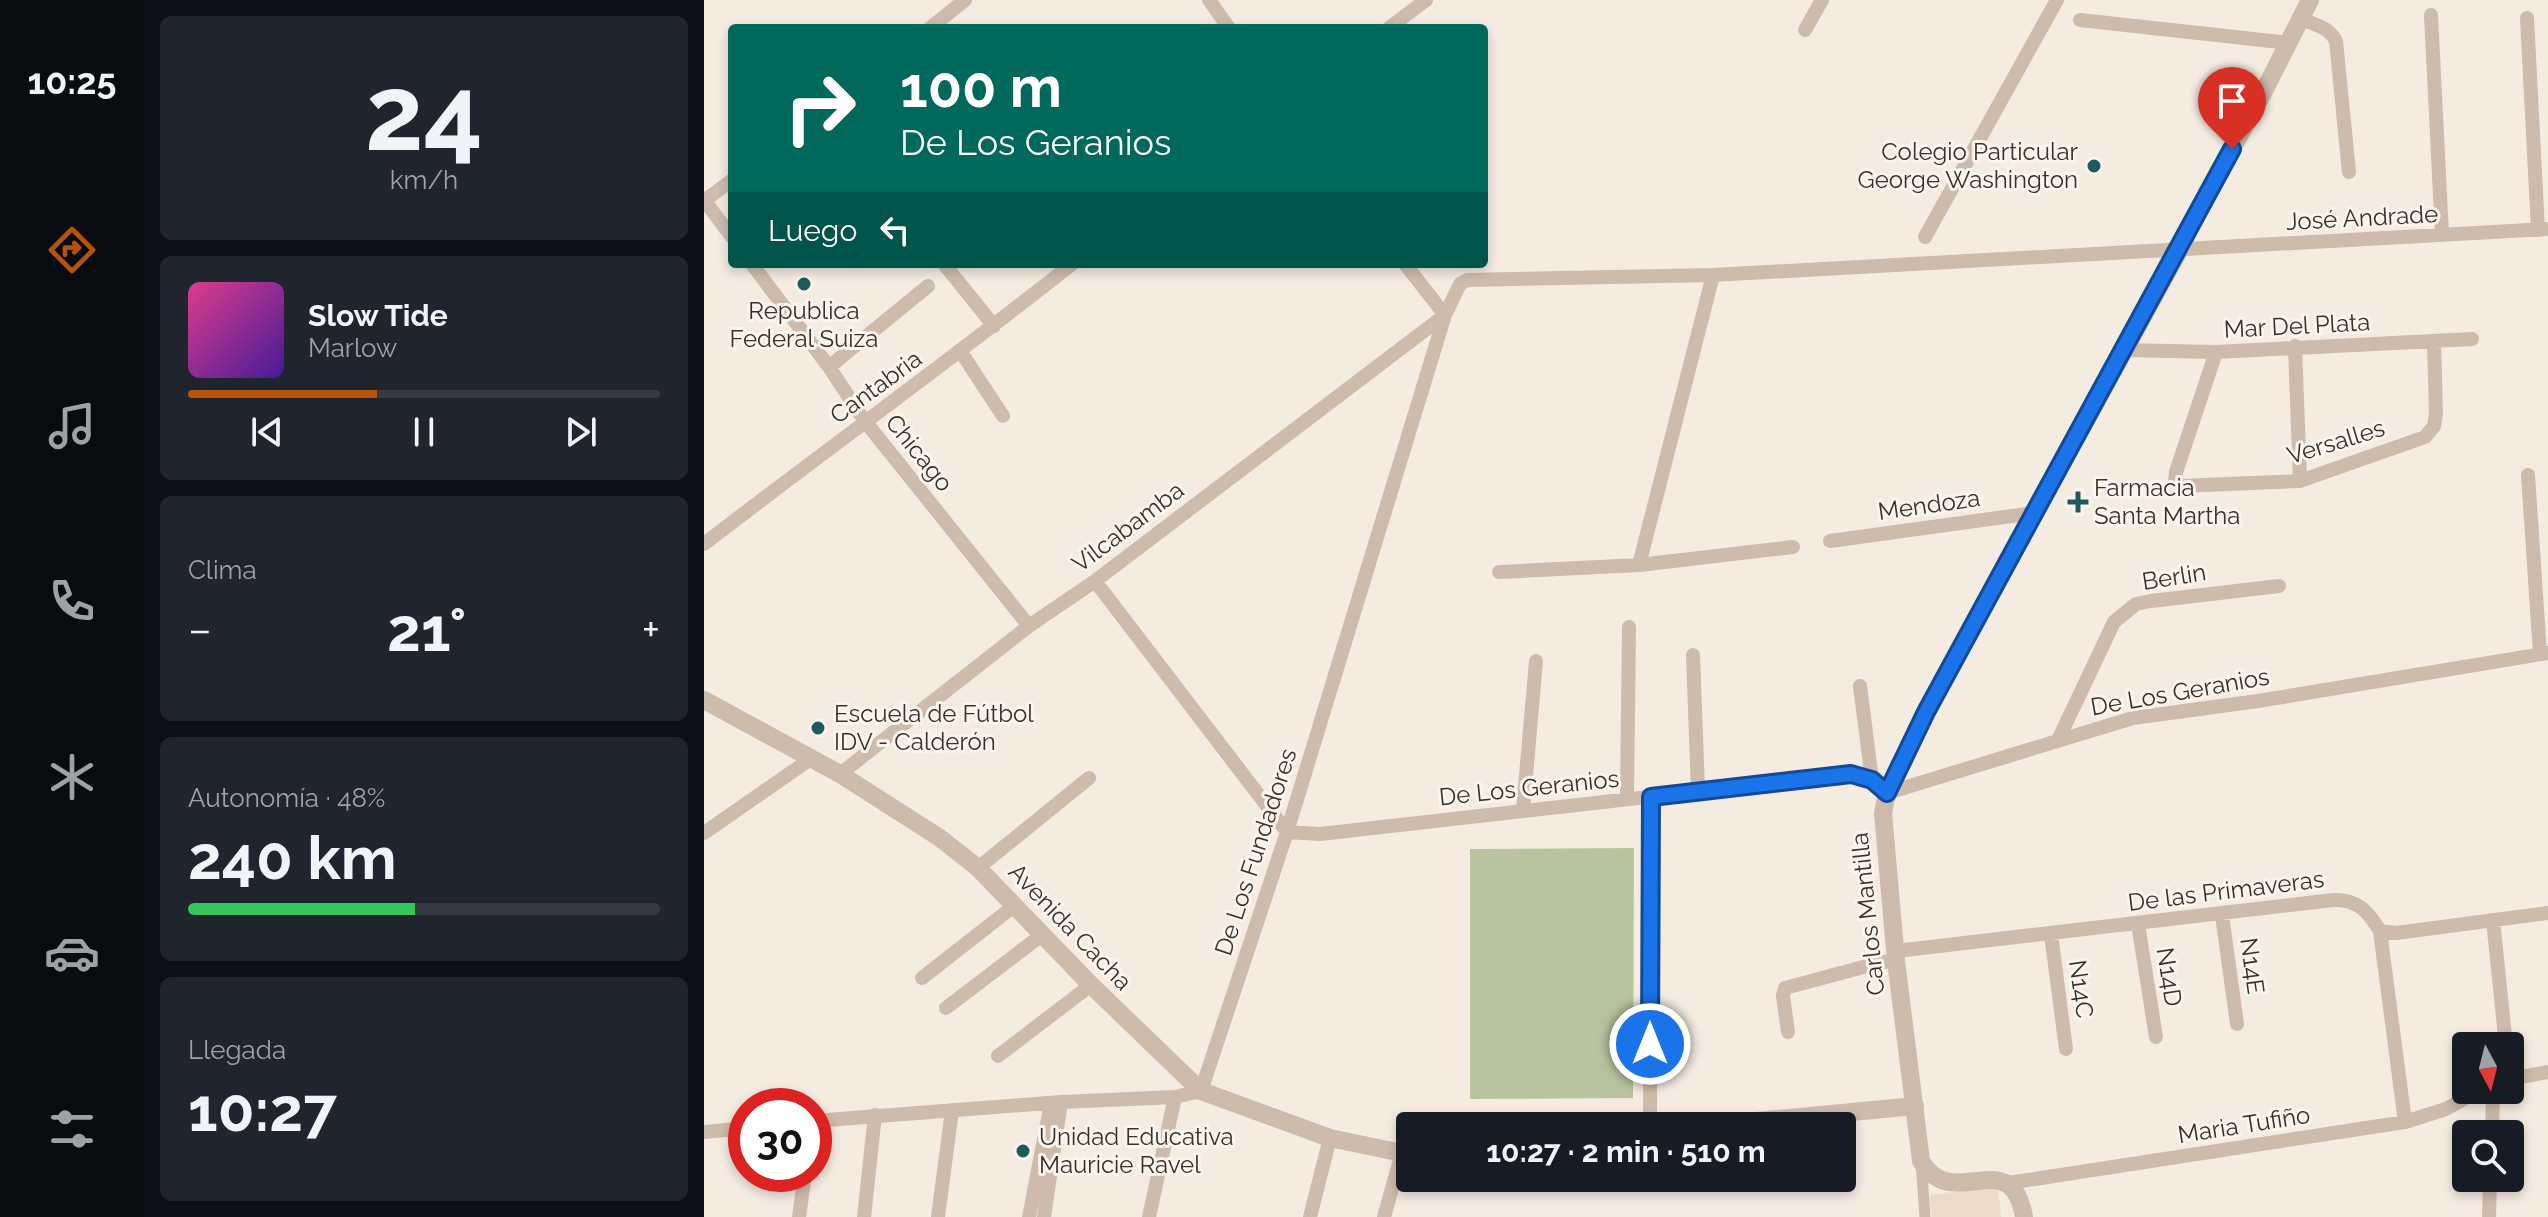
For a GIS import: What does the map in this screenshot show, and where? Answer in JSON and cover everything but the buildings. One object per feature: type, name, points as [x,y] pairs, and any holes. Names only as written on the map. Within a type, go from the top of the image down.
[{"type":"street","points":[[1209,0],[1226,24]]},
{"type":"street","points":[[1394,24],[1426,0]]},
{"type":"street","points":[[1805,30],[1822,0]]},
{"type":"street","points":[[1925,237],[2057,0]]},
{"type":"street","name":"Carlos Mantilla","points":[[1921,1161],[1883,821],[1887,793],[1926,712],[2179,251],[2310,0]]},
{"type":"street","points":[[934,24],[958,2]]},
{"type":"street","points":[[2431,15],[2442,235]]},
{"type":"street","points":[[2527,18],[2543,230]]},
{"type":"street","points":[[2301,19],[2333,34],[2336,41],[2349,172]]},
{"type":"street","points":[[2080,20],[2289,43]]},
{"type":"street","points":[[728,183],[704,201],[728,232]]},
{"type":"street","name":"José Andrade","points":[[1445,315],[1460,284],[1467,280],[1713,275],[2543,230]]},
{"type":"street","name":"Chicago","points":[[755,268],[829,367],[864,420],[1029,626]]},
{"type":"street","points":[[947,268],[994,326]]},
{"type":"street","name":"Cantabria","points":[[704,544],[864,420],[961,352],[1067,268]]},
{"type":"street","points":[[1408,268],[1445,315]]},
{"type":"street","points":[[1639,565],[1713,275]]},
{"type":"street","points":[[829,367],[928,286]]},
{"type":"street","name":"Vilcabamba","points":[[840,774],[1029,626],[1095,581],[1445,315]]},
{"type":"street","name":"De Los Fundadores","points":[[1201,1091],[1287,832],[1445,315]]},
{"type":"street","name":"Mar Del Plata","points":[[2124,350],[2216,352],[2472,339]]},
{"type":"street","name":"Versalles","points":[[2216,352],[2176,472],[2175,482],[2180,486],[2300,481],[2425,437],[2434,426],[2436,414],[2434,341]]},
{"type":"street","points":[[2295,346],[2300,481]]},
{"type":"street","points":[[961,352],[1003,416]]},
{"type":"street","points":[[2528,475],[2544,654]]},
{"type":"street","name":"Mendoza","points":[[1830,541],[2034,513]]},
{"type":"street","points":[[1499,572],[1639,565],[1793,547]]},
{"type":"street","points":[[1095,581],[1287,832]]},
{"type":"street","name":"Berlin","points":[[2059,738],[2107,635],[2124,612],[2136,604],[2151,601],[2279,586]]},
{"type":"street","points":[[1627,798],[1629,627]]},
{"type":"street","name":"De Los Geranios","points":[[1887,793],[2059,738],[2133,718],[2258,701],[2544,654]]},
{"type":"street","points":[[1693,655],[1698,791]]},
{"type":"street","points":[[1523,810],[1536,661]]},
{"type":"street","points":[[1860,686],[1872,780],[1887,793]]},
{"type":"street","name":"Avenida Cacha","points":[[704,700],[840,774],[940,838],[978,868],[1091,985],[1201,1091],[1330,1138],[1396,1151]]},
{"type":"street","points":[[704,833],[812,758]]},
{"type":"street","name":"De Los Geranios","points":[[1287,832],[1320,834],[1851,774],[1872,780]]},
{"type":"street","points":[[978,868],[1089,778]]},
{"type":"street","points":[[1650,1112],[1651,797]]},
{"type":"street","name":"De las Primaveras","points":[[1788,1032],[1783,996],[1785,988],[1896,956],[2344,899],[2362,906],[2380,931]]},
{"type":"street","points":[[922,978],[1014,906]]},
{"type":"street","points":[[2405,1122],[2380,931],[2396,933],[2548,913]]},
{"type":"street","name":"N14E","points":[[2222,915],[2237,1024]]},
{"type":"street","points":[[2493,920],[2505,1032]]},
{"type":"street","name":"N14D","points":[[2138,924],[2156,1037]]},
{"type":"street","points":[[946,1008],[1043,934]]},
{"type":"street","name":"N14C","points":[[2051,934],[2066,1049]]},
{"type":"street","points":[[998,1056],[1091,985]]},
{"type":"street","points":[[2524,1076],[2548,1072]]},
{"type":"street","points":[[832,1119],[1056,1102],[1175,1097],[1201,1091]]},
{"type":"street","points":[[1149,1217],[1175,1097]]},
{"type":"street","points":[[1029,1217],[1056,1102]]},
{"type":"street","points":[[1044,1217],[1056,1102]]},
{"type":"street","name":"Maria Tufiño","points":[[2008,1183],[2405,1122],[2455,1104]]},
{"type":"street","points":[[1852,1112],[1915,1106]]},
{"type":"street","points":[[938,1217],[952,1110]]},
{"type":"street","points":[[864,1217],[875,1115]]},
{"type":"street","points":[[704,1132],[728,1130]]},
{"type":"street","points":[[1310,1217],[1330,1138]]},
{"type":"street","points":[[1921,1161],[1927,1172],[1941,1181],[2008,1183],[2017,1190],[2024,1217]]},
{"type":"street","points":[[1921,1161],[1925,1217]]},
{"type":"street","points":[[1384,1217],[1396,1182]]},
{"type":"street","points":[[799,1217],[802,1192]]},
{"type":"street","points":[[2489,1217],[2490,1192]]},
{"type":"green space","points":[[1634,848],[1633,1098],[1470,1099],[1470,849]]},
{"type":"shaded area","points":[[1998,1186],[2001,1217],[1932,1217],[1930,1195]]},
{"type":"place","name":"Colegio Particular George Washington","points":[[2094,166]]},
{"type":"place","name":"Republica Federal Suiza","points":[[804,284]]},
{"type":"place","name":"Farmacia Santa Martha","points":[[2078,502]]},
{"type":"place","name":"Escuela de Fútbol IDV - Calderón","points":[[818,728]]},
{"type":"place","name":"Unidad Educativa Mauricie Ravel","points":[[1023,1151]]},
{"type":"route","points":[[1650,1044],[1651,797],[1851,774],[1872,780],[1887,793],[1926,712],[2232,149]]}]
